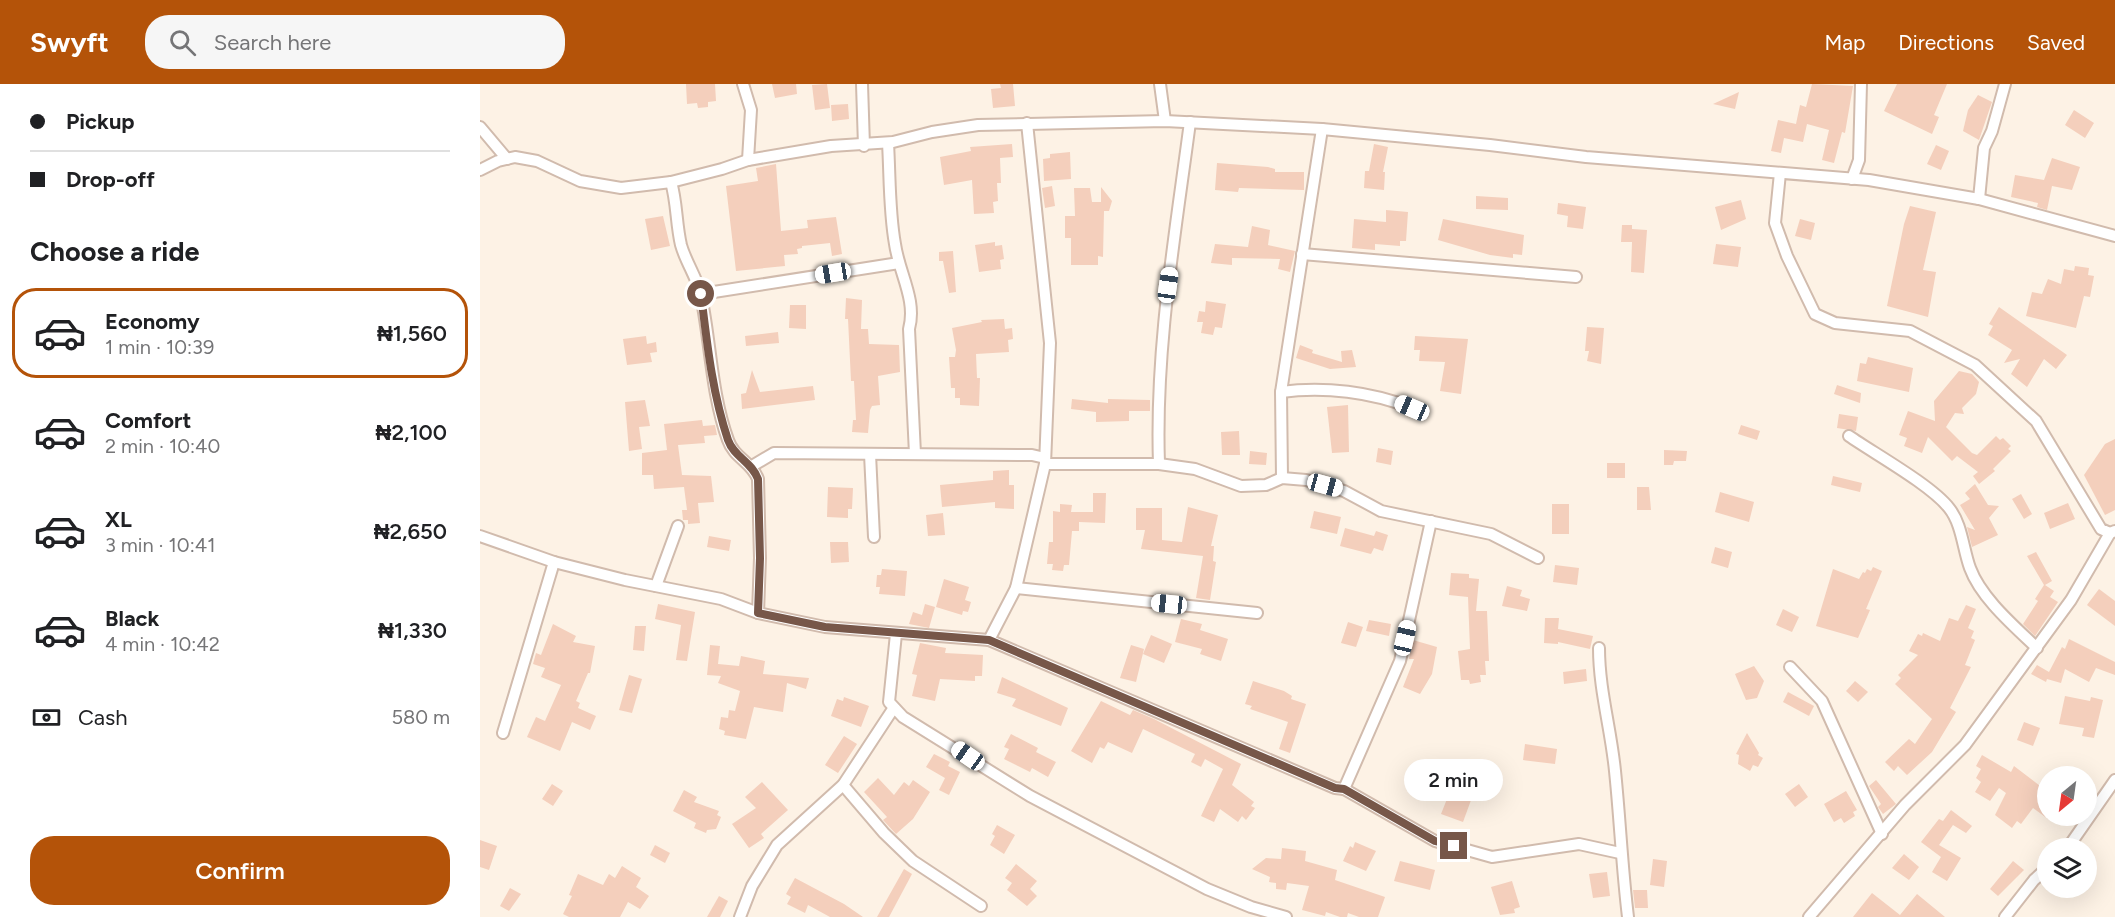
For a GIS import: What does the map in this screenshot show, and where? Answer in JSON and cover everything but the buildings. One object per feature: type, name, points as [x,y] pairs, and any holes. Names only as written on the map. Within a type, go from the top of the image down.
[{"type":"street","points":[[743,84],[751,110],[748,160]]},
{"type":"street","points":[[862,84],[864,146]]},
{"type":"street","points":[[1160,84],[1165,121]]},
{"type":"street","points":[[1852,179],[1859,160],[1861,84]]},
{"type":"street","points":[[1979,199],[1984,148],[1995,124],[2005,84]]},
{"type":"street","points":[[1160,464],[1158,416],[1165,307],[1190,122]]},
{"type":"street","points":[[480,170],[515,157],[537,161],[580,181],[607,187],[671,182],[748,160],[831,146],[888,143],[955,129],[1027,123],[1190,122],[1322,129],[1490,145],[1586,157],[1869,180],[1979,199],[2115,236]]},
{"type":"street","points":[[989,640],[1016,588],[1045,461],[1050,343],[1027,123]]},
{"type":"street","points":[[480,126],[507,159]]},
{"type":"street","points":[[1282,478],[1281,392],[1322,129]]},
{"type":"street","points":[[888,143],[892,223],[899,263],[909,293],[912,319],[909,330],[915,454]]},
{"type":"street","points":[[1859,160],[1869,180]]},
{"type":"street","points":[[1780,173],[1775,223],[1787,256],[1815,314],[1835,323],[1910,331],[1975,365],[2036,421],[2079,496],[2101,529],[2112,532],[2071,600],[1965,745],[1905,805],[1809,917]]},
{"type":"street","points":[[671,182],[681,244],[687,265],[701,294],[711,377],[728,442],[737,455],[752,466],[758,479],[760,558],[758,613]]},
{"type":"street","points":[[1302,254],[1576,276]]},
{"type":"street","points":[[701,294],[899,263]]},
{"type":"street","points":[[1281,392],[1309,388],[1388,399],[1412,408]]},
{"type":"street","points":[[1849,436],[1936,496],[1950,509],[1970,570],[1998,611],[2037,648]]},
{"type":"street","points":[[752,466],[774,453],[1032,455],[1045,461],[1160,464],[1195,469],[1241,486],[1266,485],[1282,478],[1306,480],[1344,491],[1381,511],[1491,534],[1538,558]]},
{"type":"street","points":[[870,454],[874,537]]},
{"type":"street","points":[[1344,789],[1400,661],[1431,521]]},
{"type":"street","points":[[656,586],[678,526]]},
{"type":"street","points":[[480,536],[554,562],[722,599],[758,613],[825,627],[989,640],[1335,788],[1344,789],[1435,841],[1492,857],[1579,844],[1620,853]]},
{"type":"street","points":[[503,734],[554,562]]},
{"type":"street","points":[[1016,588],[1257,613]]},
{"type":"street","points":[[896,634],[890,702],[893,709],[1030,796],[1207,889],[1251,907],[1287,917]]},
{"type":"street","points":[[1599,648],[1599,679],[1615,769],[1620,853],[1628,917]]},
{"type":"street","points":[[1790,667],[1822,701],[1882,834]]},
{"type":"street","points":[[742,916],[752,886],[777,845],[843,784],[893,709]]},
{"type":"street","points":[[2075,838],[2115,780]]},
{"type":"street","points":[[843,784],[884,833],[913,861],[981,906]]},
{"type":"street","points":[[2005,917],[2037,877]]},
{"type":"route","points":[[701,294],[711,377],[728,442],[742,461],[754,469],[758,479],[760,558],[758,613],[825,627],[989,640],[1335,788],[1344,789],[1435,841],[1454,846]]}]
